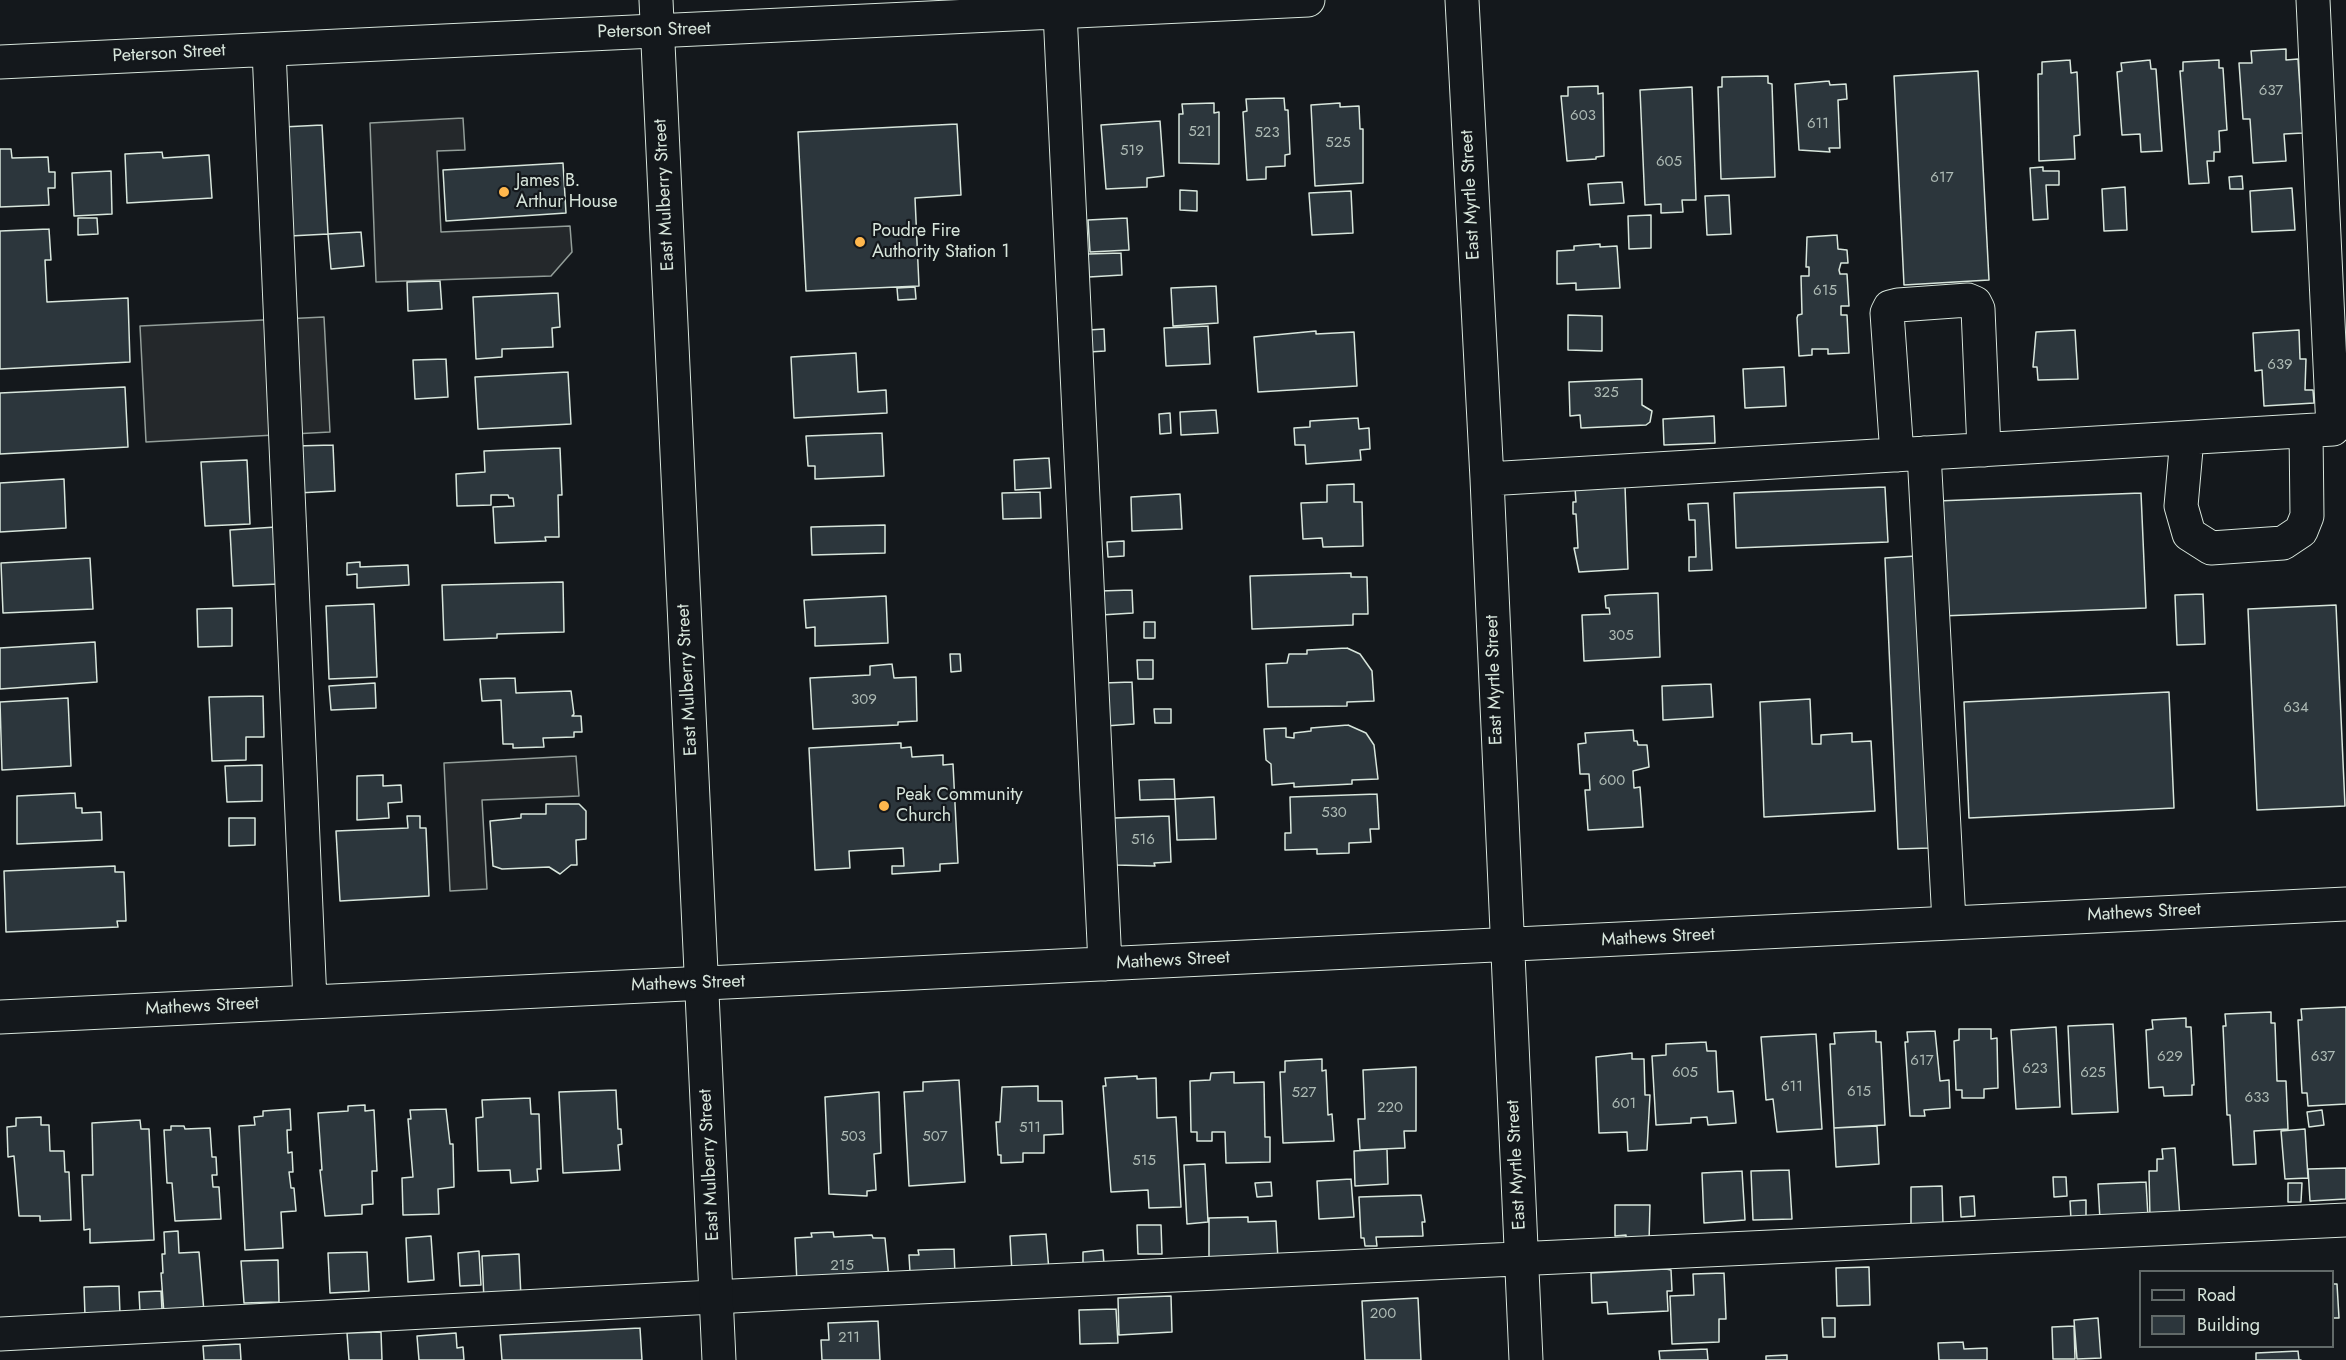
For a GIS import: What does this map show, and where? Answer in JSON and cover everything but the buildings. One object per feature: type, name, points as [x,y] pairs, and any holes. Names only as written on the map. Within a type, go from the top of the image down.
[{"type":"main road","name":"Peterson Street","points":[[0,62],[269,50],[657,16],[1060,12],[1308,0]]},
{"type":"main road","name":"East Myrtle Street","points":[[1462,0],[1487,479],[1526,1360]]},
{"type":"main road","points":[[1487,479],[2333,429],[2313,0]]},
{"type":"main road","points":[[1060,12],[1105,964]]},
{"type":"main road","name":"East Mulberry Street","points":[[657,16],[719,1360]]},
{"type":"main road","points":[[269,50],[310,1002]]},
{"type":"main road","points":[[1949,922],[1911,454],[1887,313],[1890,307],[1968,300],[1976,303],[1984,450]]},
{"type":"main road","points":[[2187,438],[2181,506],[2189,534],[2211,548],[2283,543],[2301,531],[2307,516],[2306,431]]},
{"type":"main road","name":"Mathews Street","points":[[0,1017],[2346,904]]},
{"type":"main road","points":[[0,1334],[716,1297],[2346,1220]]},
{"type":"shaded area","points":[[463,118],[465,150],[437,151],[441,232],[570,226],[572,252],[551,276],[376,282],[370,123]]},
{"type":"shaded area","points":[[324,317],[330,432],[146,442],[140,326]]},
{"type":"shaded area","points":[[576,756],[579,796],[482,800],[487,889],[450,891],[444,763]]},
{"type":"place","name":"James B. Arthur House","points":[[504,192]]},
{"type":"place","name":"Poudre Fire Authority Station 1","points":[[860,242]]},
{"type":"place","name":"Peak Community Church","points":[[884,806]]}]
